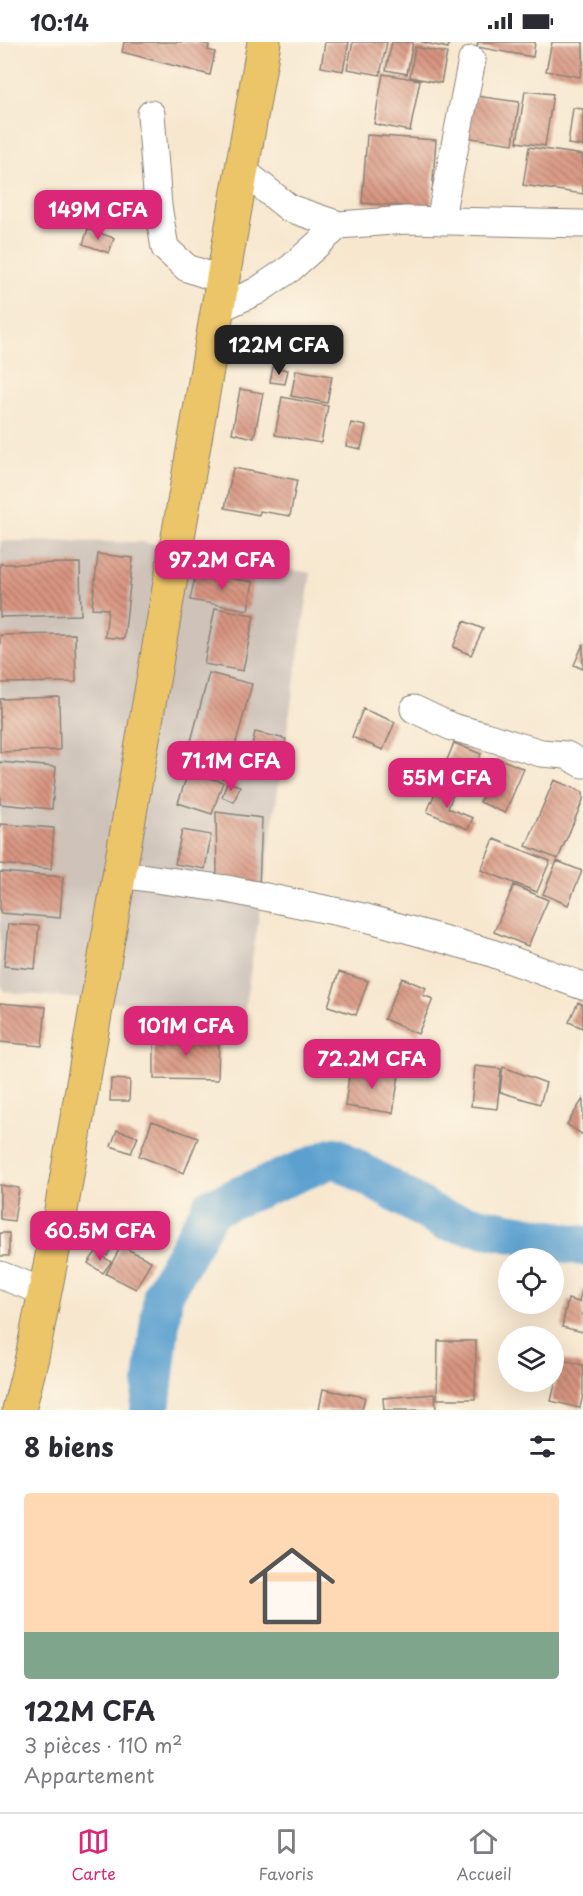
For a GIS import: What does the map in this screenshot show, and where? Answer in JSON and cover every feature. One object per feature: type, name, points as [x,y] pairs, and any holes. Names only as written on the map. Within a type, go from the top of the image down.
[{"type":"main road","points":[[19,1410],[62,1210],[264,42]]},
{"type":"street","points":[[440,221],[472,60]]},
{"type":"street","points":[[151,114],[158,206],[165,248],[221,295],[257,291],[291,268],[339,225]]},
{"type":"street","points":[[242,170],[289,208],[339,225],[406,220],[583,224]]},
{"type":"street","points":[[414,709],[452,727],[541,753],[566,755],[583,764]]},
{"type":"street","points":[[119,874],[227,889],[363,917],[489,952],[583,986]]},
{"type":"street","points":[[0,1275],[45,1292]]},
{"type":"shaded area","points":[[0,541],[142,542],[311,573],[244,1014],[5,992],[0,982]]},
{"type":"building","points":[[124,42],[198,42],[209,45],[208,50],[215,52],[210,75],[122,52]]},
{"type":"building","points":[[325,42],[349,42],[343,71],[321,67]]},
{"type":"building","points":[[353,42],[387,42],[380,75],[347,69]]},
{"type":"building","points":[[392,42],[413,42],[407,74],[386,70]]},
{"type":"building","points":[[421,42],[449,42],[448,48]]},
{"type":"building","points":[[478,42],[535,42],[533,57],[477,47]]},
{"type":"building","points":[[552,42],[583,42],[580,77],[546,71]]},
{"type":"building","points":[[415,47],[447,53],[441,83],[410,77]]},
{"type":"building","points":[[383,74],[420,80],[410,131],[374,124]]},
{"type":"building","points":[[525,91],[553,94],[545,146],[517,142]]},
{"type":"building","points":[[476,96],[519,102],[513,144],[457,136]]},
{"type":"building","points":[[573,108],[583,109],[583,146],[568,144]]},
{"type":"building","points":[[367,135],[436,140],[431,208],[362,203]]},
{"type":"building","points":[[529,147],[583,155],[583,194],[523,185]]},
{"type":"building","points":[[131,201],[145,206],[142,215],[128,210]]},
{"type":"building","points":[[88,229],[114,238],[109,253],[83,244]]},
{"type":"building","points":[[273,367],[288,370],[285,384],[270,382]]},
{"type":"building","points":[[296,370],[332,376],[327,403],[291,396]]},
{"type":"building","points":[[240,389],[263,393],[254,438],[232,433]]},
{"type":"building","points":[[282,397],[328,406],[321,443],[275,435]]},
{"type":"building","points":[[351,423],[366,426],[361,449],[346,446]]},
{"type":"building","points":[[233,468],[297,480],[290,516],[260,511],[259,515],[225,508]]},
{"type":"building","points":[[98,554],[133,558],[124,639],[105,637],[108,609],[92,608]]},
{"type":"building","points":[[80,563],[81,615],[0,617],[0,564]]},
{"type":"building","points":[[196,572],[253,582],[248,610],[190,600]]},
{"type":"building","points":[[215,608],[254,615],[243,671],[204,664]]},
{"type":"building","points":[[464,621],[483,629],[471,655],[453,647]]},
{"type":"building","points":[[75,634],[76,682],[0,683],[0,635]]},
{"type":"building","points":[[583,644],[583,669],[574,665]]},
{"type":"building","points":[[209,673],[252,684],[226,779],[184,768]]},
{"type":"building","points":[[59,697],[60,750],[0,752],[0,699]]},
{"type":"building","points":[[363,709],[395,722],[383,750],[352,737]]},
{"type":"building","points":[[255,732],[286,739],[279,770],[248,763]]},
{"type":"building","points":[[454,743],[481,754],[471,778],[444,767]]},
{"type":"building","points":[[498,758],[524,769],[505,813],[480,802]]},
{"type":"building","points":[[0,762],[56,767],[52,809],[0,804]]},
{"type":"building","points":[[188,772],[223,782],[212,814],[178,803]]},
{"type":"building","points":[[554,780],[583,792],[583,800],[558,859],[526,846]]},
{"type":"building","points":[[227,782],[240,786],[234,802],[222,797]]},
{"type":"building","points":[[438,786],[454,792],[448,808],[473,818],[468,829],[427,812]]},
{"type":"building","points":[[216,812],[262,818],[259,886],[217,875]]},
{"type":"building","points":[[0,824],[54,828],[51,869],[0,864]]},
{"type":"building","points":[[182,830],[211,835],[205,869],[175,864]]},
{"type":"building","points":[[494,839],[550,861],[537,892],[481,870]]},
{"type":"building","points":[[557,861],[582,871],[568,905],[543,894]]},
{"type":"building","points":[[0,872],[63,877],[60,918],[0,913]]},
{"type":"building","points":[[514,885],[548,900],[528,946],[494,932]]},
{"type":"building","points":[[8,924],[39,926],[35,969],[4,966]]},
{"type":"building","points":[[339,972],[368,981],[356,1015],[328,1006]]},
{"type":"building","points":[[402,978],[426,988],[423,995],[433,999],[418,1034],[384,1019]]},
{"type":"building","points":[[578,1002],[583,1005],[583,1028],[569,1022]]},
{"type":"building","points":[[0,1003],[46,1007],[42,1046],[0,1042]]},
{"type":"building","points":[[154,1035],[219,1035],[218,1080],[154,1079]]},
{"type":"building","points":[[475,1066],[501,1069],[497,1109],[471,1106]]},
{"type":"building","points":[[503,1067],[546,1083],[540,1104],[500,1092]]},
{"type":"building","points":[[350,1068],[399,1075],[393,1113],[345,1106]]},
{"type":"building","points":[[111,1079],[130,1080],[129,1101],[110,1101]]},
{"type":"building","points":[[583,1099],[583,1135],[567,1124]]},
{"type":"building","points":[[152,1121],[198,1138],[184,1173],[139,1156]]},
{"type":"building","points":[[117,1130],[138,1137],[131,1153],[111,1146]]},
{"type":"building","points":[[0,1185],[19,1188],[14,1221],[0,1219]]},
{"type":"building","points":[[0,1233],[9,1233],[9,1256],[0,1256]]},
{"type":"building","points":[[98,1234],[114,1242],[107,1256],[92,1248]]},
{"type":"building","points":[[121,1246],[151,1261],[136,1289],[106,1274]]},
{"type":"building","points":[[96,1252],[111,1262],[103,1273],[88,1263]]},
{"type":"building","points":[[583,1288],[583,1332],[562,1326],[568,1299],[579,1302]]},
{"type":"building","points":[[438,1341],[476,1341],[475,1399],[437,1399]]},
{"type":"building","points":[[564,1361],[583,1365],[583,1395],[580,1408],[551,1401],[553,1392],[564,1392]]},
{"type":"building","points":[[323,1389],[365,1397],[362,1410],[319,1410]]},
{"type":"building","points":[[435,1394],[436,1410],[384,1410],[383,1398]]},
{"type":"waterway","points":[[150,1410],[163,1294],[211,1208],[335,1157],[443,1220],[583,1246]]}]
